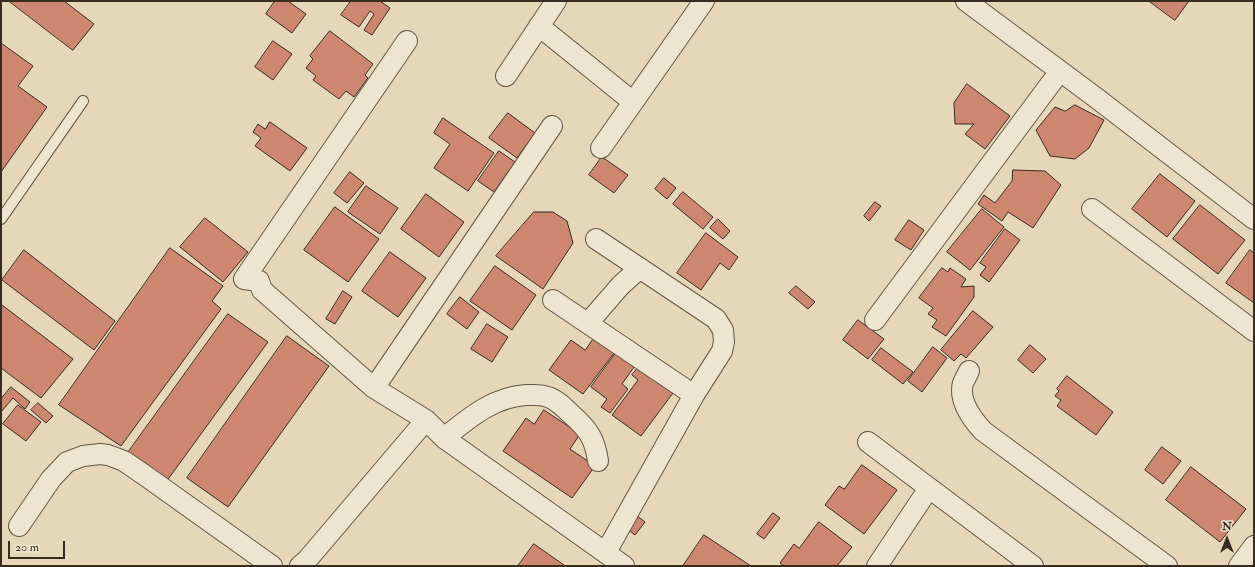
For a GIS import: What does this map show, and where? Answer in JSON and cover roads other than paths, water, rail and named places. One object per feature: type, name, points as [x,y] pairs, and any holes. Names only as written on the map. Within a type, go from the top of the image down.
[{"type":"street","points":[[506,76],[556,1]]},
{"type":"street","points":[[601,148],[704,1]]},
{"type":"street","points":[[966,1],[1254,219]]},
{"type":"street","points":[[539,26],[633,102]]},
{"type":"street","points":[[407,41],[244,279],[259,281],[262,290],[374,388],[426,420],[444,438],[624,566]]},
{"type":"street","points":[[875,320],[1060,71]]},
{"type":"street","points":[[374,388],[552,126]]},
{"type":"street","points":[[1092,209],[1254,331]]},
{"type":"street","points":[[596,239],[716,319],[723,330],[724,342],[722,352],[694,395],[606,552]]},
{"type":"street","points":[[588,323],[621,285],[640,268]]},
{"type":"street","points":[[553,300],[694,395]]},
{"type":"street","points":[[968,371],[963,384],[965,406],[972,419],[983,431],[1167,566]]},
{"type":"street","points":[[444,438],[479,411],[499,401],[514,396],[547,396],[558,402],[590,433],[595,442],[598,461]]},
{"type":"street","points":[[300,566],[307,560],[426,420]]},
{"type":"street","points":[[868,442],[1026,564]]},
{"type":"street","points":[[19,526],[52,479],[67,462],[83,456],[100,454],[108,455],[124,461],[272,566]]},
{"type":"street","points":[[877,566],[929,488]]},
{"type":"street","points":[[1239,566],[1254,546]]},
{"type":"lane","points":[[1,219],[83,101]]}]
